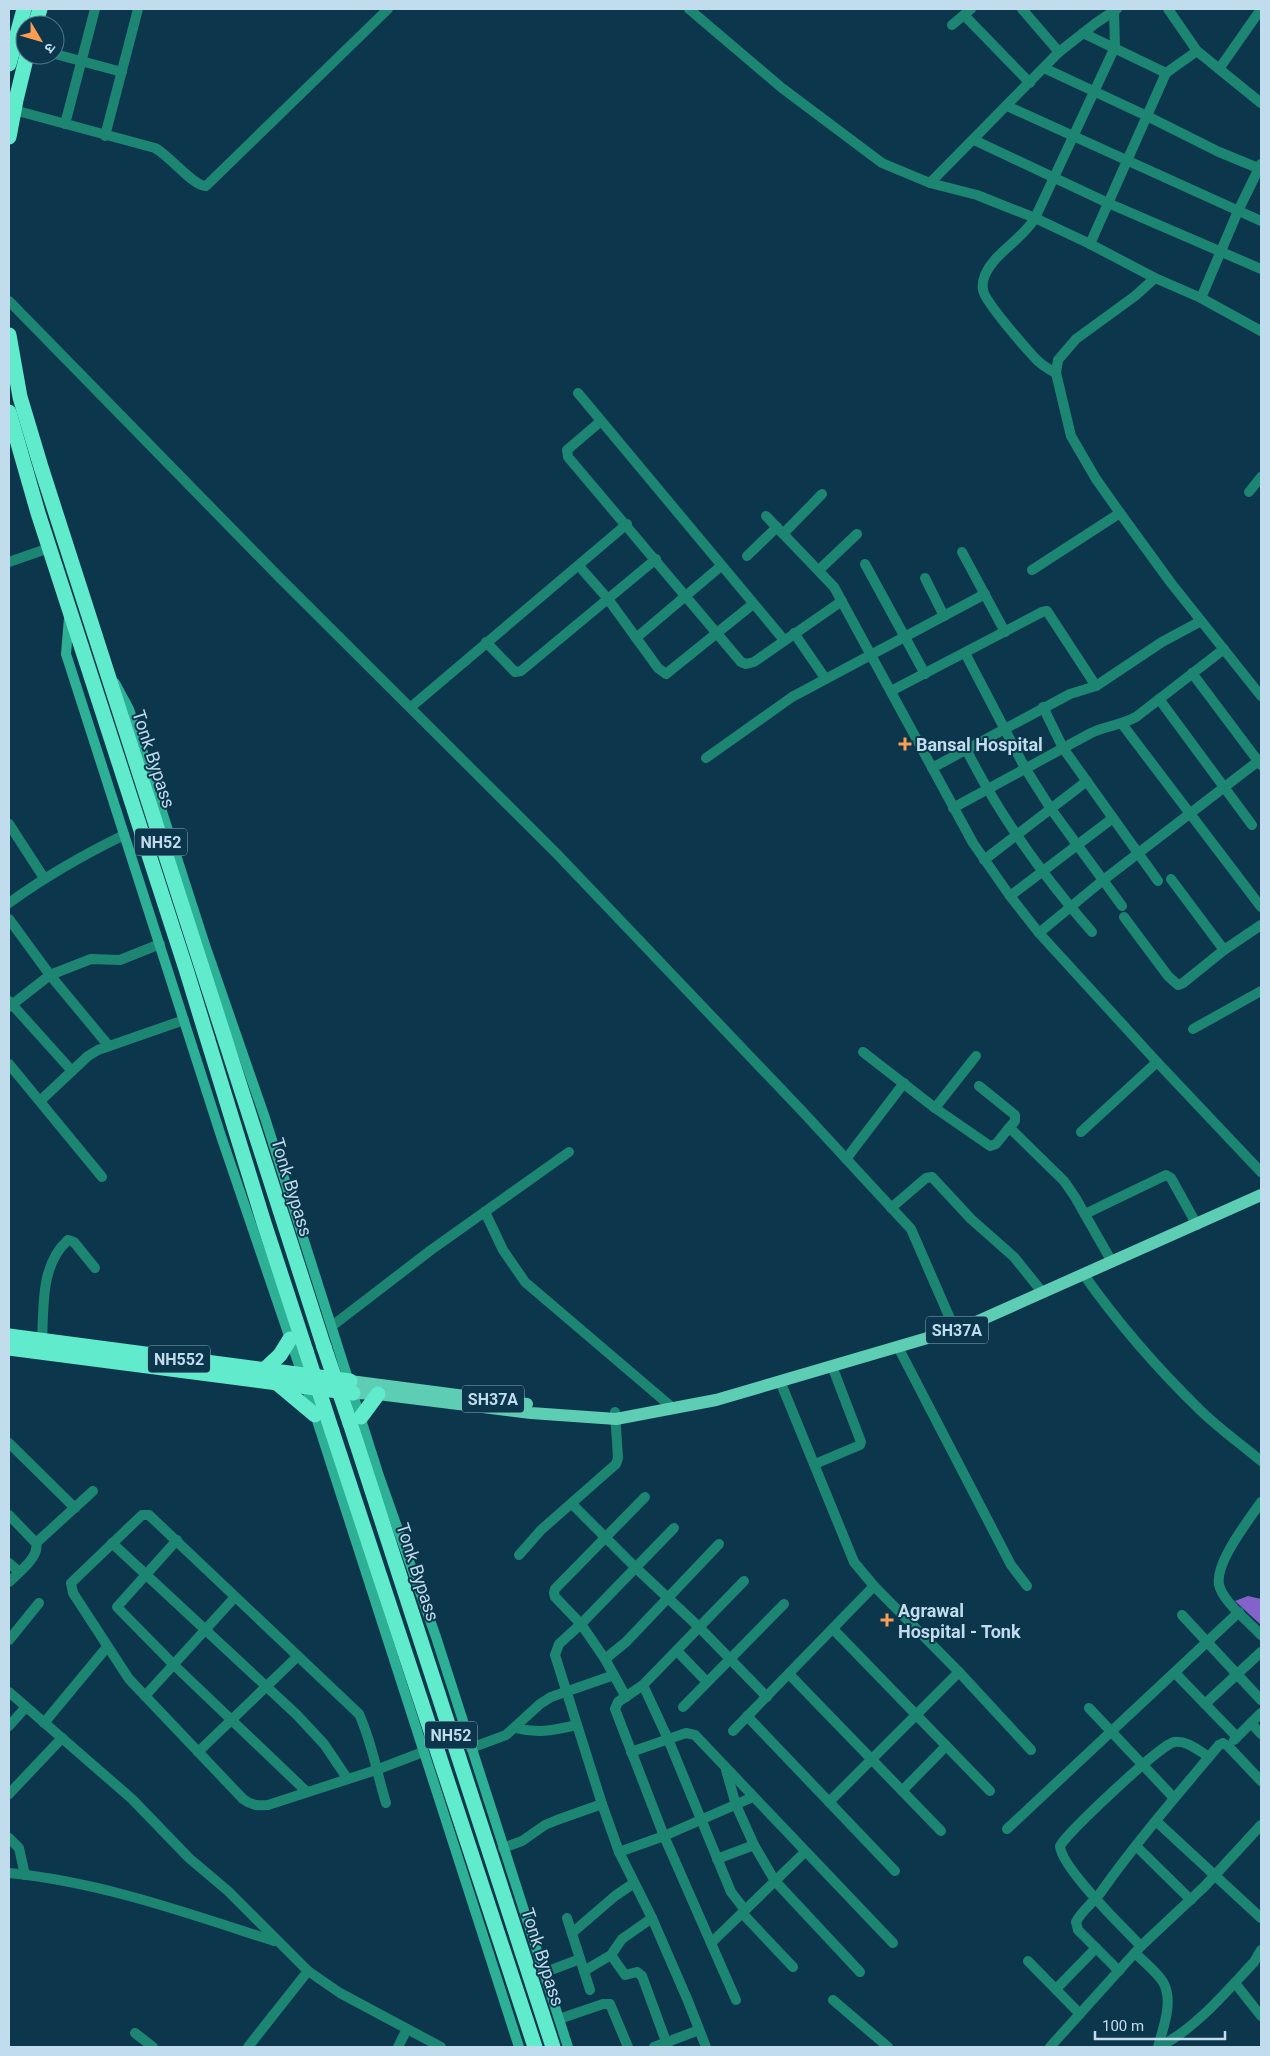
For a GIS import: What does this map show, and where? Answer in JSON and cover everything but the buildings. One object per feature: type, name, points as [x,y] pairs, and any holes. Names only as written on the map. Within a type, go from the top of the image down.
[{"type":"highway","points":[[9,64],[24,9]]},
{"type":"highway","points":[[9,136],[25,65]]},
{"type":"highway","name":"Tonk Bypass","points":[[9,335],[20,397],[106,672],[324,1347],[356,1420],[553,2047]]},
{"type":"highway","name":"NH52","points":[[9,412],[16,442],[49,548],[186,968],[264,1223],[535,2047]]},
{"type":"highway","name":"NH552","points":[[9,1336],[265,1369],[304,1380],[351,1387]]},
{"type":"highway","points":[[265,1369],[280,1355],[290,1339]]},
{"type":"highway","name":"NH552","points":[[9,1348],[276,1383],[304,1380]]},
{"type":"highway","points":[[276,1383],[315,1415]]},
{"type":"highway","points":[[356,1420],[378,1394]]},
{"type":"main road","name":"SH37A","points":[[351,1387],[378,1394],[531,1413],[615,1416],[674,1409],[716,1400],[955,1330],[1084,1275],[1261,1195]]},
{"type":"main road","name":"SH37A","points":[[351,1387],[525,1404],[615,1416]]},
{"type":"street","points":[[64,124],[95,9]]},
{"type":"street","points":[[105,136],[138,9]]},
{"type":"street","points":[[14,110],[155,148],[174,161],[194,181],[201,186],[206,186],[388,9]]},
{"type":"street","points":[[689,9],[782,88],[882,163],[930,183],[977,195],[1035,218],[1155,278],[1201,298],[1261,331]]},
{"type":"street","points":[[1038,9],[1025,12],[1059,52]]},
{"type":"street","points":[[1168,9],[1197,51],[1258,100],[1261,88]]},
{"type":"street","points":[[1219,69],[1261,9]]},
{"type":"street","points":[[930,183],[1059,52],[1116,10]]},
{"type":"street","points":[[1056,373],[1046,368],[1034,358],[983,292],[982,282],[985,273],[1030,226],[1035,218],[1115,47],[1116,10]]},
{"type":"street","points":[[952,26],[968,12],[1030,83]]},
{"type":"street","points":[[1083,33],[1166,73]]},
{"type":"street","points":[[1090,244],[1166,73],[1197,51]]},
{"type":"street","points":[[65,57],[122,72]]},
{"type":"street","points":[[1044,68],[1219,152],[1260,166],[1238,211],[1201,298]]},
{"type":"street","points":[[1007,106],[1261,221]]},
{"type":"street","points":[[974,140],[1108,203],[1261,270]]},
{"type":"street","points":[[1155,278],[1135,296],[1076,339],[1058,360],[1056,373],[1071,436],[1096,479],[1120,513],[1201,621],[1261,696]]},
{"type":"street","points":[[9,301],[279,577],[558,854],[911,1229],[955,1330]]},
{"type":"street","points":[[578,393],[784,640]]},
{"type":"street","points":[[601,421],[570,447],[567,453],[741,662],[746,664],[754,662],[842,601]]},
{"type":"street","points":[[1249,492],[1261,477]]},
{"type":"street","points":[[747,556],[780,531],[822,494]]},
{"type":"street","points":[[1032,570],[1120,513]]},
{"type":"street","points":[[766,516],[834,587],[953,808],[984,860],[1010,896],[1040,933],[1157,1062],[1261,1172]]},
{"type":"street","points":[[411,707],[627,524]]},
{"type":"street","points":[[819,570],[857,534]]},
{"type":"street","points":[[9,562],[49,548]]},
{"type":"street","points":[[962,552],[1005,632]]},
{"type":"street","points":[[486,642],[511,669],[518,672],[656,559]]},
{"type":"street","points":[[865,564],[925,674]]},
{"type":"street","points":[[579,566],[608,599],[658,668],[666,674],[753,604]]},
{"type":"street","points":[[636,638],[721,566]]},
{"type":"street","points":[[925,578],[944,616]]},
{"type":"street","points":[[706,758],[792,697],[985,594]]},
{"type":"street","points":[[891,691],[1047,611],[1096,686]]},
{"type":"street","points":[[70,612],[66,654],[221,1136],[304,1380],[519,2047]]},
{"type":"street","points":[[932,768],[1043,707],[1070,694],[1096,686],[1162,642],[1201,621]]},
{"type":"street","points":[[794,633],[825,678]]},
{"type":"street","points":[[953,808],[1097,730],[1122,724],[1224,650]]},
{"type":"street","points":[[965,654],[1026,768],[1051,809],[1168,976],[1178,985],[1183,983],[1224,950],[1261,925]]},
{"type":"street","points":[[106,672],[121,691],[129,709],[203,936],[266,1118],[351,1387],[356,1420],[379,1476],[436,1637],[568,2047]]},
{"type":"street","points":[[1040,933],[1102,881],[1260,762],[1192,673]]},
{"type":"street","points":[[1159,699],[1252,825]]},
{"type":"street","points":[[1043,707],[1063,748],[1158,881]]},
{"type":"street","points":[[1122,724],[1261,907]]},
{"type":"street","points":[[966,749],[986,790],[1070,908],[1092,932]]},
{"type":"street","points":[[984,860],[1087,781]]},
{"type":"street","points":[[1010,896],[1113,818]]},
{"type":"street","points":[[9,824],[12,834],[44,878]]},
{"type":"street","points":[[9,902],[44,878],[124,835]]},
{"type":"street","points":[[1171,879],[1224,950]]},
{"type":"street","points":[[9,919],[50,975],[108,1045]]},
{"type":"street","points":[[72,1071],[10,1004],[50,975],[91,959],[120,960],[160,944]]},
{"type":"street","points":[[1193,1029],[1261,992]]},
{"type":"street","points":[[40,1101],[88,1056],[108,1045],[184,1020]]},
{"type":"street","points":[[863,1052],[935,1108],[990,1146],[996,1144],[1015,1121],[1015,1115],[979,1086]]},
{"type":"street","points":[[935,1108],[976,1056]]},
{"type":"street","points":[[1081,1132],[1157,1062]]},
{"type":"street","points":[[9,1064],[102,1176]]},
{"type":"street","points":[[846,1159],[904,1083]]},
{"type":"street","points":[[1008,1129],[1013,1131],[1058,1174],[1076,1196],[1112,1262]]},
{"type":"street","points":[[332,1326],[431,1250],[569,1152]]},
{"type":"street","points":[[1085,1214],[1166,1175],[1171,1178],[1197,1225]]},
{"type":"street","points":[[891,1208],[926,1178],[932,1177],[971,1219],[1014,1258],[1043,1293]]},
{"type":"street","points":[[485,1212],[503,1250],[525,1282],[674,1409]]},
{"type":"street","points":[[42,1341],[46,1281],[49,1268],[64,1244],[68,1240],[74,1242],[95,1268]]},
{"type":"street","points":[[1084,1275],[1147,1356],[1200,1410],[1261,1461]]},
{"type":"street","points":[[898,1347],[1011,1565],[1027,1586]]},
{"type":"street","points":[[815,1464],[860,1445],[861,1442],[832,1366]]},
{"type":"street","points":[[780,1381],[854,1562],[874,1586],[959,1672],[1031,1750]]},
{"type":"street","points":[[519,1555],[541,1530],[616,1464],[618,1458],[615,1416]]},
{"type":"street","points":[[9,1443],[75,1508]]},
{"type":"street","points":[[36,1543],[93,1491]]},
{"type":"street","points":[[626,1697],[605,1659],[581,1624],[554,1594],[555,1589],[644,1497]]},
{"type":"street","points":[[1261,1502],[1230,1548],[1218,1578],[1223,1595],[1261,1635]]},
{"type":"street","points":[[572,1504],[700,1628],[767,1697]]},
{"type":"street","points":[[9,1514],[36,1543],[37,1551],[9,1582]]},
{"type":"street","points":[[386,1803],[376,1770],[359,1714],[149,1515],[145,1514],[71,1583],[71,1588],[129,1679],[242,1799],[250,1804],[268,1806],[347,1778],[376,1770],[423,1752]]},
{"type":"street","points":[[674,1528],[581,1624],[559,1644],[555,1655],[619,1852],[652,1918],[706,2047]]},
{"type":"street","points":[[176,1540],[117,1607],[174,1665],[307,1792]]},
{"type":"street","points":[[112,1544],[268,1686],[324,1744],[347,1778]]},
{"type":"street","points":[[605,1659],[626,1642],[719,1544]]},
{"type":"street","points":[[9,1563],[19,1572]]},
{"type":"street","points":[[736,2000],[664,1836],[615,1709],[616,1705],[643,1685],[744,1581]]},
{"type":"street","points":[[733,1731],[874,1586]]},
{"type":"street","points":[[145,1696],[235,1597]]},
{"type":"street","points":[[9,1640],[39,1603]]},
{"type":"street","points":[[683,1707],[784,1604]]},
{"type":"street","points":[[1008,1829],[1239,1612]]},
{"type":"street","points":[[1182,1615],[1261,1700]]},
{"type":"street","points":[[833,1629],[990,1791]]},
{"type":"street","points":[[44,1723],[107,1646]]},
{"type":"street","points":[[677,1651],[707,1682]]},
{"type":"street","points":[[1205,1704],[1261,1652]]},
{"type":"street","points":[[198,1752],[298,1656]]},
{"type":"street","points":[[829,1802],[959,1672]]},
{"type":"street","points":[[1175,1673],[1237,1737]]},
{"type":"street","points":[[789,1674],[941,1831]]},
{"type":"street","points":[[471,1748],[495,1740],[516,1728],[540,1704],[565,1690],[614,1675]]},
{"type":"street","points":[[643,1685],[668,1739],[731,1892],[744,1912],[793,1967]]},
{"type":"street","points":[[9,1692],[132,1799],[189,1858],[228,1891],[308,1971],[340,1993],[442,2047]]},
{"type":"street","points":[[9,1726],[26,1707]]},
{"type":"street","points":[[1089,1708],[1174,1798]]},
{"type":"street","points":[[1228,1746],[1261,1713]]},
{"type":"street","points":[[747,1716],[895,1871]]},
{"type":"street","points":[[1250,1723],[1261,1734]]},
{"type":"street","points":[[516,1728],[532,1732],[544,1732],[577,1725]]},
{"type":"street","points":[[631,1752],[686,1734],[695,1735],[893,1943]]},
{"type":"street","points":[[9,1794],[62,1738]]},
{"type":"street","points":[[1159,2047],[1167,2011],[1168,1999],[1166,1989],[1159,1976],[1063,1857],[1060,1846],[1143,1764],[1168,1744],[1173,1742],[1185,1743],[1209,1757]]},
{"type":"street","points":[[1119,1971],[1078,1930],[1076,1922],[1174,1798],[1222,1743],[1228,1746],[1261,1780]]},
{"type":"street","points":[[902,1791],[946,1746]]},
{"type":"street","points":[[726,1769],[736,1804],[754,1845],[775,1882],[860,1972]]},
{"type":"street","points":[[619,1852],[664,1836],[753,1797]]},
{"type":"street","points":[[503,1848],[522,1841],[545,1825],[602,1804]]},
{"type":"street","points":[[1156,1821],[1261,1918]]},
{"type":"street","points":[[1054,2045],[1138,1950],[1216,1875],[1261,1825]]},
{"type":"street","points":[[9,1838],[19,1848],[25,1875]]},
{"type":"street","points":[[717,1859],[754,1845]]},
{"type":"street","points":[[1136,1846],[1191,1900]]},
{"type":"street","points":[[711,1943],[805,1852]]},
{"type":"street","points":[[9,1873],[96,1887],[144,1898],[278,1942]]},
{"type":"street","points":[[572,1933],[634,1883]]},
{"type":"street","points":[[567,1918],[590,1990]]},
{"type":"street","points":[[584,1971],[611,1955],[622,1939],[652,1918]]},
{"type":"street","points":[[1056,1989],[1096,1948]]},
{"type":"street","points":[[1159,2047],[1193,2023],[1235,1983],[1254,1962],[1261,1950]]},
{"type":"street","points":[[611,1955],[622,1973],[625,1975],[637,1972],[642,1976],[667,2045]]},
{"type":"street","points":[[543,1973],[580,1960]]},
{"type":"street","points":[[1028,1961],[1080,2014]]},
{"type":"street","points":[[248,2047],[308,1971]]},
{"type":"street","points":[[1235,1983],[1261,2016]]},
{"type":"street","points":[[833,2000],[888,2047]]},
{"type":"street","points":[[559,2019],[607,2003],[612,2007],[628,2047]]},
{"type":"street","points":[[398,2047],[407,2029]]},
{"type":"street","points":[[654,2047],[667,2045],[699,2030]]},
{"type":"street","points":[[135,2033],[153,2047]]},
{"type":"shaded area","points":[[1248,1596],[1261,1599],[1261,1625],[1235,1601]]},
{"type":"place","name":"Bansal Hospital","points":[[905,744]]},
{"type":"place","name":"Agrawal Hospital - Tonk","points":[[887,1620]]}]
